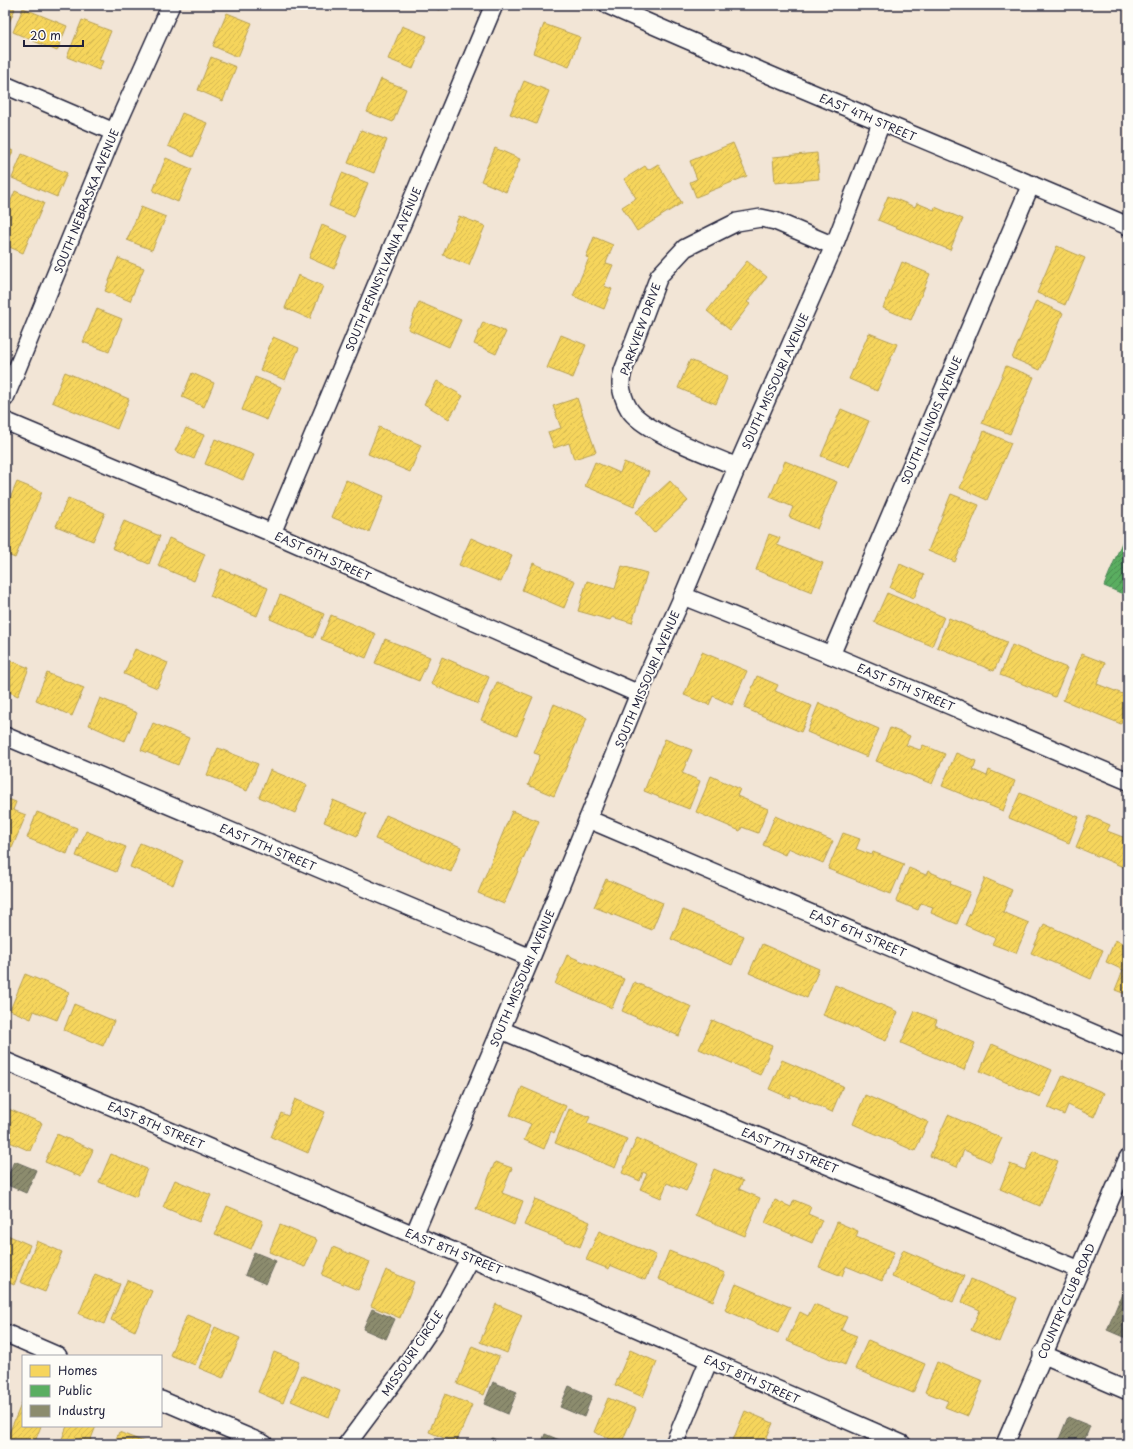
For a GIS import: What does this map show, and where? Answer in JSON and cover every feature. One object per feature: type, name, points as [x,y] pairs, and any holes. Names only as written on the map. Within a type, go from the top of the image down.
[{"type":"street","name":"SOUTH NEBRASKA AVENUE","points":[[5,398],[114,132],[171,5]]},
{"type":"street","name":"SOUTH PENNSYLVANIA AVENUE","points":[[272,533],[494,5]]},
{"type":"street","name":"EAST 4TH STREET","points":[[608,5],[881,123],[1031,184],[1128,226]]},
{"type":"street","points":[[5,85],[114,132]]},
{"type":"street","name":"SOUTH MISSOURI AVENUE","points":[[414,1235],[531,958],[639,694],[683,596],[737,467],[834,246],[881,123]]},
{"type":"street","name":"SOUTH ILLINOIS AVENUE","points":[[830,655],[1031,184]]},
{"type":"street","name":"PARKVIEW DRIVE","points":[[737,467],[656,432],[639,420],[629,409],[622,393],[621,382],[623,371],[659,276],[685,248],[737,222],[761,218],[775,221],[834,246]]},
{"type":"street","name":"EAST 6TH STREET","points":[[5,421],[272,533],[639,694]]},
{"type":"street","name":"EAST 5TH STREET","points":[[683,596],[830,655],[1128,781]]},
{"type":"street","name":"EAST 7TH STREET","points":[[5,736],[531,958]]},
{"type":"street","name":"EAST 6TH STREET","points":[[588,819],[1128,1048]]},
{"type":"street","name":"EAST 7TH STREET","points":[[500,1030],[1080,1270]]},
{"type":"street","name":"EAST 8TH STREET","points":[[5,1061],[585,1306],[902,1444]]},
{"type":"street","name":"COUNTRY CLUB ROAD","points":[[1004,1444],[1128,1158]]},
{"type":"street","name":"MISSOURI CIRCLE","points":[[347,1444],[404,1368],[436,1322],[470,1258]]},
{"type":"street","points":[[5,1333],[56,1355]]},
{"type":"street","points":[[1042,1354],[1128,1391]]},
{"type":"street","points":[[674,1444],[709,1360]]},
{"type":"street","points":[[162,1400],[264,1444]]},
{"type":"building: Homes","points":[[5,5],[15,9],[5,32]]},
{"type":"building: Homes","points":[[427,5],[441,5],[439,10]]},
{"type":"building: Homes","points":[[23,8],[67,26],[57,51],[13,32]]},
{"type":"building: Homes","points":[[227,13],[252,23],[238,57],[213,46]]},
{"type":"building: Homes","points":[[82,20],[111,31],[99,60],[103,61],[99,70],[67,57]]},
{"type":"building: Homes","points":[[544,24],[580,37],[569,67],[533,53]]},
{"type":"building: Homes","points":[[402,26],[427,36],[413,69],[388,59]]},
{"type":"building: Homes","points":[[211,57],[236,67],[223,101],[198,90]]},
{"type":"building: Homes","points":[[381,79],[406,89],[393,122],[367,112]]},
{"type":"building: Homes","points":[[524,81],[549,91],[536,124],[510,114]]},
{"type":"building: Homes","points":[[182,113],[207,123],[193,157],[168,146]]},
{"type":"building: Homes","points":[[361,130],[387,140],[374,173],[348,163]]},
{"type":"building: Homes","points":[[733,143],[747,176],[696,197],[690,182],[697,179],[690,161]]},
{"type":"building: Homes","points":[[5,147],[13,151],[5,170]]},
{"type":"building: Homes","points":[[495,148],[520,159],[506,192],[481,181]]},
{"type":"building: Homes","points":[[817,153],[819,179],[775,183],[773,157]]},
{"type":"building: Homes","points":[[22,154],[67,173],[57,197],[12,178]]},
{"type":"building: Homes","points":[[166,158],[192,169],[178,202],[153,191]]},
{"type":"building: Homes","points":[[658,164],[682,203],[637,231],[622,207],[636,198],[624,179],[645,166],[648,170]]},
{"type":"building: Homes","points":[[342,173],[368,183],[354,217],[329,206]]},
{"type":"building: Homes","points":[[15,191],[44,203],[23,253],[5,245],[5,215]]},
{"type":"building: Homes","points":[[888,196],[915,207],[917,203],[934,210],[935,207],[963,219],[950,250],[878,220]]},
{"type":"building: Homes","points":[[141,207],[166,217],[152,250],[127,240]]},
{"type":"building: Homes","points":[[459,216],[485,226],[469,265],[443,255]]},
{"type":"building: Homes","points":[[322,225],[348,236],[334,269],[309,258]]},
{"type":"building: Homes","points":[[594,237],[613,245],[606,263],[613,265],[604,286],[612,289],[604,309],[573,296],[589,258],[586,257]]},
{"type":"building: Homes","points":[[1057,246],[1085,258],[1065,305],[1037,293]]},
{"type":"building: Homes","points":[[118,258],[144,268],[130,301],[105,291]]},
{"type":"building: Homes","points":[[747,261],[767,277],[747,302],[750,304],[730,330],[707,311]]},
{"type":"building: Homes","points":[[902,262],[930,274],[911,320],[883,308]]},
{"type":"building: Homes","points":[[298,275],[323,286],[310,319],[285,308]]},
{"type":"building: Homes","points":[[1036,301],[1063,313],[1040,370],[1012,358]]},
{"type":"building: Homes","points":[[419,302],[461,320],[449,347],[408,329]]},
{"type":"building: Homes","points":[[97,309],[122,319],[109,352],[83,342]]},
{"type":"building: Homes","points":[[483,322],[506,332],[496,354],[474,344]]},
{"type":"building: Homes","points":[[869,333],[897,344],[877,391],[849,379]]},
{"type":"building: Homes","points":[[561,335],[586,345],[573,378],[547,368]]},
{"type":"building: Homes","points":[[273,337],[299,348],[285,380],[260,370]]},
{"type":"building: Homes","points":[[690,360],[728,376],[716,404],[678,388]]},
{"type":"building: Homes","points":[[1006,366],[1034,377],[1010,434],[982,423]]},
{"type":"building: Homes","points":[[65,372],[129,399],[117,429],[52,402]]},
{"type":"building: Homes","points":[[192,373],[214,383],[204,407],[182,397]]},
{"type":"building: Homes","points":[[255,377],[281,387],[267,420],[242,410]]},
{"type":"building: Homes","points":[[437,381],[463,396],[449,419],[424,404]]},
{"type":"building: Homes","points":[[577,398],[596,452],[574,459],[569,443],[554,448],[548,432],[561,428],[553,406]]},
{"type":"building: Homes","points":[[841,409],[869,421],[849,467],[821,456]]},
{"type":"building: Homes","points":[[379,427],[421,445],[410,472],[368,454]]},
{"type":"building: Homes","points":[[186,428],[204,435],[194,459],[175,451]]},
{"type":"building: Homes","points":[[984,431],[1011,443],[987,500],[960,488]]},
{"type":"building: Homes","points":[[215,439],[254,455],[243,480],[205,464]]},
{"type":"building: Homes","points":[[785,461],[837,482],[817,529],[789,517],[793,507],[770,497]]},
{"type":"building: Homes","points":[[595,462],[620,473],[624,462],[649,472],[634,507],[585,486]]},
{"type":"building: Homes","points":[[346,480],[384,496],[369,532],[331,517]]},
{"type":"building: Homes","points":[[670,481],[688,501],[654,533],[636,512]]},
{"type":"building: Homes","points":[[17,482],[42,492],[15,558],[5,554],[5,510]]},
{"type":"building: Homes","points":[[951,494],[979,505],[955,562],[928,551]]},
{"type":"building: Homes","points":[[68,498],[105,513],[93,541],[56,526]]},
{"type":"building: Homes","points":[[124,521],[160,536],[149,564],[112,548]]},
{"type":"building: Homes","points":[[769,534],[780,538],[777,545],[823,563],[812,592],[756,570]]},
{"type":"building: Homes","points":[[169,538],[205,554],[194,581],[158,566]]},
{"type":"building: Homes","points":[[471,538],[512,556],[501,582],[459,565]]},
{"type":"building: Homes","points":[[533,563],[575,581],[564,608],[522,590]]},
{"type":"building: Homes","points":[[900,564],[924,575],[914,598],[890,588]]},
{"type":"building: Homes","points":[[622,566],[647,573],[632,623],[612,617],[610,620],[578,611],[587,581],[615,589]]},
{"type":"building: Homes","points":[[221,569],[268,588],[257,616],[210,596]]},
{"type":"building: Homes","points":[[887,593],[944,617],[932,646],[874,622]]},
{"type":"building: Homes","points":[[280,595],[324,614],[314,638],[270,619]]},
{"type":"building: Homes","points":[[331,615],[376,634],[366,658],[321,639]]},
{"type":"building: Homes","points":[[949,618],[1007,642],[994,671],[937,647]]},
{"type":"building: Homes","points":[[385,639],[430,657],[419,681],[375,663]]},
{"type":"building: Homes","points":[[1012,645],[1067,668],[1055,697],[1000,675]]},
{"type":"building: Homes","points":[[135,649],[168,663],[157,688],[124,674]]},
{"type":"building: Homes","points":[[702,652],[747,671],[732,705],[713,696],[709,705],[684,695]]},
{"type":"building: Homes","points":[[1082,654],[1105,663],[1097,684],[1128,696],[1128,707],[1121,724],[1063,700]]},
{"type":"building: Homes","points":[[442,657],[489,677],[478,704],[431,684]]},
{"type":"building: Homes","points":[[5,658],[29,668],[18,696],[5,690]]},
{"type":"building: Homes","points":[[47,673],[84,688],[72,716],[36,700]]},
{"type":"building: Homes","points":[[757,676],[778,685],[775,691],[812,706],[801,732],[744,708]]},
{"type":"building: Homes","points":[[497,682],[533,697],[517,735],[481,720]]},
{"type":"building: Homes","points":[[100,698],[137,713],[125,741],[89,725]]},
{"type":"building: Homes","points":[[819,703],[879,729],[867,757],[807,732]]},
{"type":"building: Homes","points":[[554,704],[587,718],[554,796],[528,785],[540,755],[534,753]]},
{"type":"building: Homes","points":[[153,723],[189,738],[178,765],[141,750]]},
{"type":"building: Homes","points":[[890,728],[910,736],[906,745],[920,750],[923,745],[945,754],[932,784],[876,761]]},
{"type":"building: Homes","points":[[665,739],[692,750],[682,773],[700,781],[689,809],[644,791]]},
{"type":"building: Homes","points":[[218,748],[258,764],[247,791],[207,775]]},
{"type":"building: Homes","points":[[956,753],[976,761],[973,770],[987,776],[989,770],[1015,781],[1003,811],[942,786]]},
{"type":"building: Homes","points":[[270,770],[307,785],[295,813],[259,797]]},
{"type":"building: Homes","points":[[711,776],[740,789],[737,796],[768,809],[758,833],[742,827],[740,831],[696,812]]},
{"type":"building: Homes","points":[[1020,793],[1079,817],[1069,843],[1009,818]]},
{"type":"building: Homes","points":[[5,798],[16,802],[13,810],[26,815],[12,848],[5,845]]},
{"type":"building: Homes","points":[[333,800],[366,814],[357,836],[324,822]]},
{"type":"building: Homes","points":[[512,811],[539,821],[504,904],[478,893]]},
{"type":"building: Homes","points":[[37,812],[77,828],[67,854],[27,838]]},
{"type":"building: Homes","points":[[386,815],[461,847],[451,872],[375,839]]},
{"type":"building: Homes","points":[[775,816],[833,841],[823,863],[788,848],[785,855],[763,845]]},
{"type":"building: Homes","points":[[1089,816],[1110,825],[1107,831],[1128,839],[1128,869],[1076,847]]},
{"type":"building: Homes","points":[[86,831],[126,847],[116,872],[76,856]]},
{"type":"building: Homes","points":[[843,833],[860,839],[856,849],[872,855],[873,852],[904,864],[891,894],[828,869]]},
{"type":"building: Homes","points":[[140,843],[183,861],[173,885],[130,867]]},
{"type":"building: Homes","points":[[909,868],[926,875],[928,871],[951,881],[950,884],[970,892],[957,924],[931,913],[933,907],[921,903],[918,910],[896,901]]},
{"type":"building: Homes","points":[[985,878],[1012,890],[1003,912],[1029,923],[1016,953],[992,944],[995,938],[965,925]]},
{"type":"building: Homes","points":[[606,879],[663,903],[652,930],[594,907]]},
{"type":"building: Homes","points":[[683,910],[744,936],[732,965],[671,939]]},
{"type":"building: Homes","points":[[1044,924],[1103,950],[1091,979],[1031,953]]},
{"type":"building: Homes","points":[[1115,940],[1128,945],[1128,995],[1115,990],[1123,970],[1106,962]]},
{"type":"building: Homes","points":[[762,944],[819,969],[807,998],[749,973]]},
{"type":"building: Homes","points":[[567,955],[624,979],[612,1008],[555,984]]},
{"type":"building: Homes","points":[[25,974],[69,992],[57,1020],[34,1011],[31,1019],[10,1010]]},
{"type":"building: Homes","points":[[634,982],[692,1007],[679,1036],[622,1011]]},
{"type":"building: Homes","points":[[835,985],[898,1012],[886,1041],[823,1015]]},
{"type":"building: Homes","points":[[74,1004],[114,1021],[103,1046],[64,1030]]},
{"type":"building: Homes","points":[[915,1011],[937,1020],[935,1025],[975,1043],[964,1070],[901,1043]]},
{"type":"building: Homes","points":[[712,1020],[772,1046],[760,1075],[699,1049]]},
{"type":"building: Homes","points":[[992,1044],[1052,1070],[1040,1097],[980,1071]]},
{"type":"building: Homes","points":[[782,1060],[843,1086],[832,1112],[791,1094],[790,1098],[769,1089]]},
{"type":"building: Homes","points":[[1063,1075],[1104,1093],[1094,1117],[1068,1105],[1064,1115],[1048,1108]]},
{"type":"building: Homes","points":[[522,1087],[566,1106],[554,1133],[551,1131],[544,1149],[524,1140],[531,1124],[510,1115]]},
{"type":"building: Homes","points":[[865,1095],[928,1122],[915,1151],[853,1124]]},
{"type":"building: Homes","points":[[295,1099],[325,1112],[308,1153],[271,1137],[281,1113],[288,1116]]},
{"type":"building: Homes","points":[[6,1108],[42,1123],[30,1151],[5,1140]]},
{"type":"building: Homes","points":[[569,1109],[590,1117],[587,1123],[627,1139],[615,1168],[555,1143]]},
{"type":"building: Homes","points":[[948,1115],[1002,1138],[991,1162],[964,1150],[957,1167],[930,1156]]},
{"type":"building: Homes","points":[[57,1134],[93,1150],[81,1177],[45,1162]]},
{"type":"building: Homes","points":[[637,1138],[698,1164],[686,1191],[667,1183],[661,1198],[640,1189],[647,1174],[643,1172],[640,1181],[622,1173]]},
{"type":"building: Homes","points":[[1033,1151],[1058,1161],[1040,1206],[1000,1189],[1010,1164],[1025,1170]]},
{"type":"building: Homes","points":[[111,1154],[147,1169],[136,1197],[99,1182]]},
{"type":"building: Homes","points":[[495,1162],[512,1168],[502,1193],[523,1201],[514,1225],[476,1209]]},
{"type":"building: Homes","points":[[714,1169],[743,1181],[739,1189],[760,1198],[745,1236],[695,1215]]},
{"type":"building: Homes","points":[[175,1180],[211,1195],[199,1222],[163,1207]]},
{"type":"building: Homes","points":[[535,1199],[590,1222],[580,1247],[524,1225]]},
{"type":"building: Homes","points":[[775,1200],[791,1207],[794,1200],[811,1207],[808,1214],[822,1220],[812,1243],[765,1223]]},
{"type":"building: Homes","points":[[227,1206],[263,1221],[251,1249],[215,1234]]},
{"type":"building: Homes","points":[[837,1222],[858,1231],[856,1237],[894,1252],[882,1281],[846,1266],[842,1276],[819,1267]]},
{"type":"building: Homes","points":[[280,1225],[317,1240],[305,1267],[269,1252]]},
{"type":"building: Homes","points":[[599,1231],[656,1255],[645,1280],[610,1265],[609,1269],[586,1260]]},
{"type":"building: Homes","points":[[5,1234],[30,1245],[14,1285],[5,1281]]},
{"type":"building: Homes","points":[[37,1241],[62,1252],[45,1292],[20,1282]]},
{"type":"building: Homes","points":[[333,1247],[370,1262],[358,1290],[322,1275]]},
{"type":"building: Homes","points":[[903,1250],[964,1276],[953,1302],[892,1277]]},
{"type":"building: Homes","points":[[669,1251],[725,1273],[713,1301],[658,1279]]},
{"type":"building: Homes","points":[[386,1270],[414,1282],[400,1318],[371,1306]]},
{"type":"building: Homes","points":[[95,1274],[120,1284],[104,1324],[79,1314]]},
{"type":"building: Homes","points":[[971,1279],[1017,1298],[999,1342],[971,1330],[980,1310],[962,1302]]},
{"type":"building: Homes","points":[[127,1280],[152,1291],[135,1331],[111,1320]]},
{"type":"building: Homes","points":[[736,1284],[790,1307],[778,1333],[725,1310]]},
{"type":"building: Homes","points":[[496,1304],[522,1315],[507,1353],[480,1342]]},
{"type":"building: Homes","points":[[814,1304],[847,1317],[841,1330],[857,1336],[845,1365],[787,1341],[800,1312],[808,1316]]},
{"type":"building: Homes","points":[[187,1315],[212,1325],[195,1365],[170,1355]]},
{"type":"building: Homes","points":[[215,1327],[240,1338],[223,1378],[199,1368]]},
{"type":"building: Homes","points":[[868,1340],[925,1364],[913,1393],[855,1369]]},
{"type":"building: Homes","points":[[472,1346],[499,1357],[484,1395],[457,1384]]},
{"type":"building: Homes","points":[[630,1350],[657,1362],[643,1397],[615,1385]]},
{"type":"building: Homes","points":[[274,1352],[299,1362],[283,1403],[258,1392]]},
{"type":"building: Homes","points":[[937,1362],[983,1381],[968,1416],[945,1407],[948,1401],[925,1392]]},
{"type":"building: Homes","points":[[302,1375],[340,1391],[329,1417],[291,1401]]},
{"type":"building: Homes","points":[[445,1394],[472,1405],[456,1443],[429,1432]]},
{"type":"building: Homes","points":[[608,1398],[636,1409],[621,1444],[594,1432]]},
{"type":"building: Homes","points":[[22,1402],[22,1427],[41,1427],[34,1444],[22,1444],[7,1438]]},
{"type":"building: Homes","points":[[745,1411],[773,1423],[764,1444],[741,1444],[733,1440]]},
{"type":"building: Homes","points":[[67,1427],[96,1427],[89,1444],[60,1444]]},
{"type":"building: Homes","points":[[119,1432],[144,1442],[143,1444],[114,1444]]},
{"type":"building: Homes","points":[[792,1439],[803,1444],[790,1444]]},
{"type":"building: Homes","points":[[408,1440],[418,1444],[406,1444]]},
{"type":"building: Public","points":[[1128,528],[1128,596],[1104,586]]},
{"type":"building: Industry","points":[[14,1161],[36,1170],[26,1193],[5,1184]]},
{"type":"building: Industry","points":[[254,1252],[276,1261],[266,1284],[245,1275]]},
{"type":"building: Industry","points":[[1128,1282],[1128,1339],[1107,1330]]},
{"type":"building: Industry","points":[[372,1309],[395,1319],[386,1339],[363,1329]]},
{"type":"building: Industry","points":[[493,1382],[517,1392],[508,1414],[484,1404]]},
{"type":"building: Industry","points":[[569,1386],[592,1396],[584,1417],[560,1407]]},
{"type":"building: Industry","points":[[1068,1417],[1090,1426],[1083,1444],[1057,1444]]},
{"type":"building: Industry","points":[[545,1434],[569,1444],[541,1444]]},
{"type":"building: Industry","points":[[492,1438],[506,1444],[490,1444]]}]
